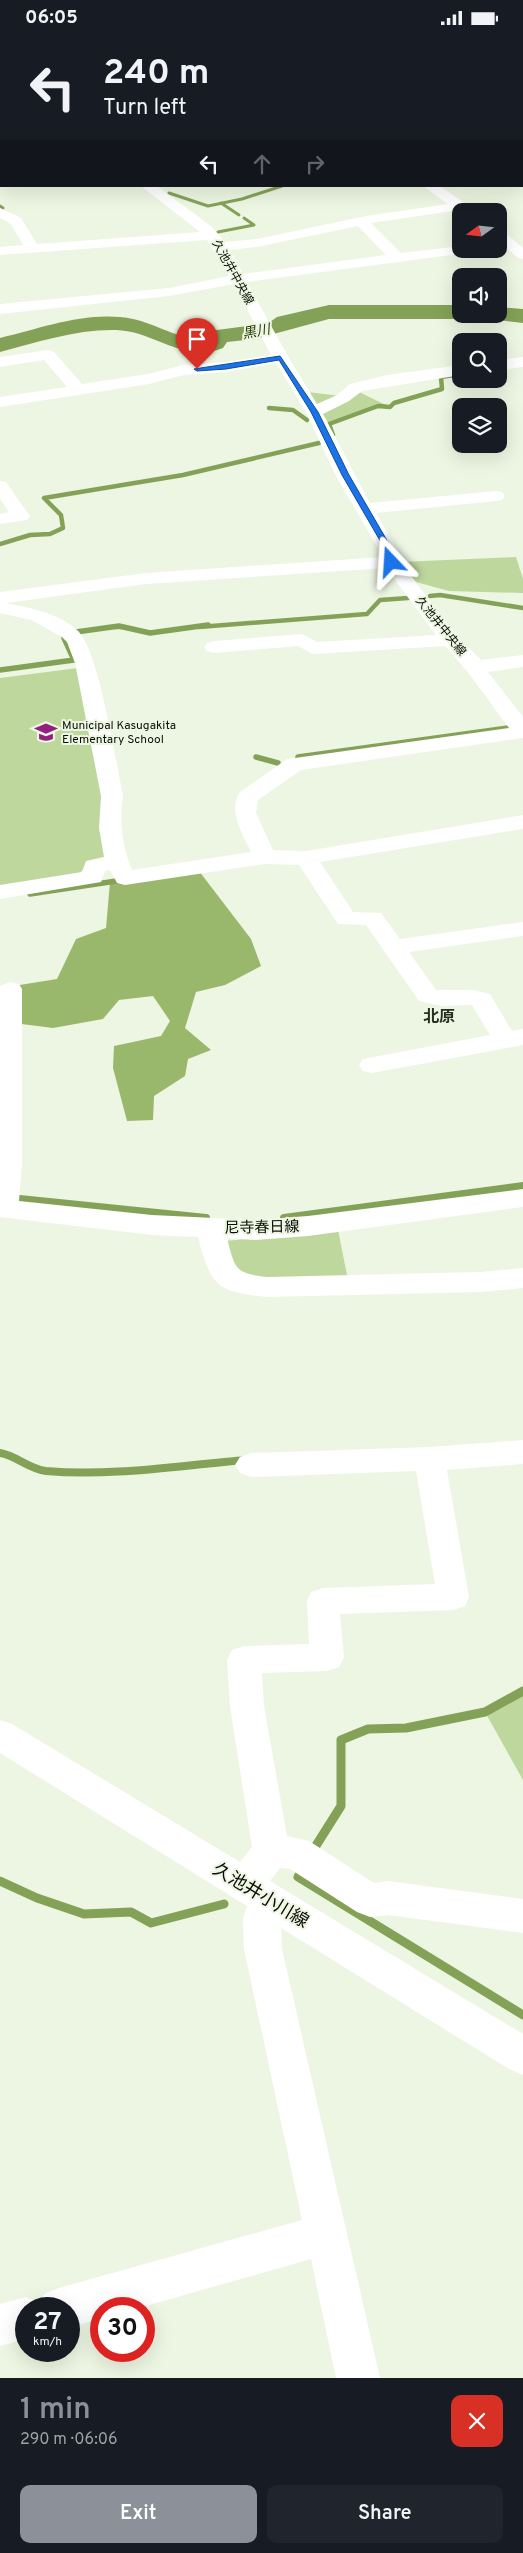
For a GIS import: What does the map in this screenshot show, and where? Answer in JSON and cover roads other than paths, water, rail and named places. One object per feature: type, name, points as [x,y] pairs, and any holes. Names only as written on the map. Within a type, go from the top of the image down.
[{"type":"street","name":"久池井中央線","points":[[149,187],[216,241],[280,358],[314,412],[392,556],[391,562],[450,640],[476,667],[480,677],[523,732]]},
{"type":"street","points":[[432,187],[457,203]]},
{"type":"street","points":[[0,251],[216,241],[257,243],[361,221],[452,210]]},
{"type":"street","points":[[0,212],[16,221],[33,249]]},
{"type":"street","points":[[361,221],[398,259]]},
{"type":"street","points":[[508,241],[523,255]]},
{"type":"street","points":[[0,309],[169,292],[237,279],[452,252]]},
{"type":"street","points":[[0,362],[48,355],[78,390]]},
{"type":"street","points":[[0,383],[7,401],[149,379],[183,370],[226,367],[280,358]]},
{"type":"street","points":[[507,365],[522,364]]},
{"type":"street","points":[[314,412],[343,398],[356,387],[387,380],[452,371]]},
{"type":"street","points":[[0,486],[21,516],[0,519]]},
{"type":"street","points":[[365,509],[496,496]]},
{"type":"street","points":[[1,598],[77,585],[391,562]]},
{"type":"street","points":[[1,598],[69,633],[76,640],[85,663],[112,796],[108,816],[116,862],[125,878],[265,857],[306,858],[523,822]]},
{"type":"street","points":[[214,647],[302,640],[313,649],[450,640]]},
{"type":"street","points":[[476,667],[523,661]]},
{"type":"street","points":[[265,857],[245,813],[248,797],[295,765],[523,732]]},
{"type":"street","points":[[306,858],[346,919],[373,918],[428,996],[442,1000],[467,995],[481,999],[514,1039],[372,1065]]},
{"type":"street","points":[[0,892],[94,877],[94,866],[116,862]]},
{"type":"street","points":[[394,947],[523,929]]},
{"type":"street","points":[[3,1204],[9,1164],[10,989]]},
{"type":"street","name":"尼寺春日線","points":[[3,1204],[121,1222],[256,1230],[308,1226],[523,1198]]},
{"type":"street","points":[[210,1228],[220,1267],[237,1283],[268,1287],[480,1282],[523,1279]]},
{"type":"street","points":[[251,1465],[430,1459],[523,1452]]},
{"type":"street","points":[[430,1459],[453,1597],[323,1601],[327,1657],[244,1660],[248,1706],[294,1857],[370,1900],[388,1898],[523,1916]]},
{"type":"street","name":"久池井小川線","points":[[0,1735],[523,2056]]},
{"type":"street","points":[[294,1857],[256,1892],[262,1918],[263,1949],[358,2378]]},
{"type":"street","points":[[80,2303],[326,2234]]},
{"type":"street","points":[[0,2325],[15,2321]]},
{"type":"waterway","points":[[221,203],[242,199],[279,187]]},
{"type":"waterway","points":[[169,193],[208,206],[221,203]]},
{"type":"waterway","points":[[221,203],[239,215]]},
{"type":"waterway","points":[[218,232],[254,225],[244,218]]},
{"type":"waterway","name":"黒川","points":[[0,345],[68,328],[103,323],[119,323],[135,326],[197,347],[215,343],[217,336],[255,332],[277,327],[285,322],[329,312],[452,312]]},
{"type":"waterway","name":"黒川","points":[[507,315],[523,316]]},
{"type":"waterway","points":[[333,435],[329,424],[378,406],[390,407],[394,403],[442,389],[441,377],[452,375]]},
{"type":"waterway","points":[[269,408],[293,410],[307,420]]},
{"type":"waterway","points":[[0,544],[30,535],[50,534],[63,528],[61,515],[44,498],[183,475],[319,443]]},
{"type":"waterway","points":[[430,596],[440,595],[523,608]]},
{"type":"waterway","points":[[199,627],[367,614],[380,600],[408,598]]},
{"type":"waterway","points":[[76,632],[119,626],[150,633],[208,625]]},
{"type":"waterway","points":[[115,627],[122,627]]},
{"type":"waterway","points":[[0,670],[74,660],[64,638]]},
{"type":"waterway","points":[[298,757],[508,728]]},
{"type":"waterway","points":[[256,757],[278,763]]},
{"type":"waterway","points":[[30,894],[123,880]]},
{"type":"waterway","points":[[284,1218],[523,1186]]},
{"type":"waterway","points":[[0,1197],[206,1218]]},
{"type":"waterway","points":[[0,1453],[40,1470],[96,1473],[247,1460]]},
{"type":"waterway","points":[[312,1852],[341,1806],[341,1740],[368,1729],[406,1728],[485,1712],[523,1691]]},
{"type":"waterway","points":[[303,1868],[298,1877],[523,2015]]},
{"type":"waterway","points":[[0,1881],[37,1898],[84,1914],[131,1912],[151,1923],[224,1904]]},
{"type":"place","name":"Municipal Kasugakita Elementary School","points":[[46,732]]},
{"type":"district","name":"北原","points":[[439,1016]]}]
